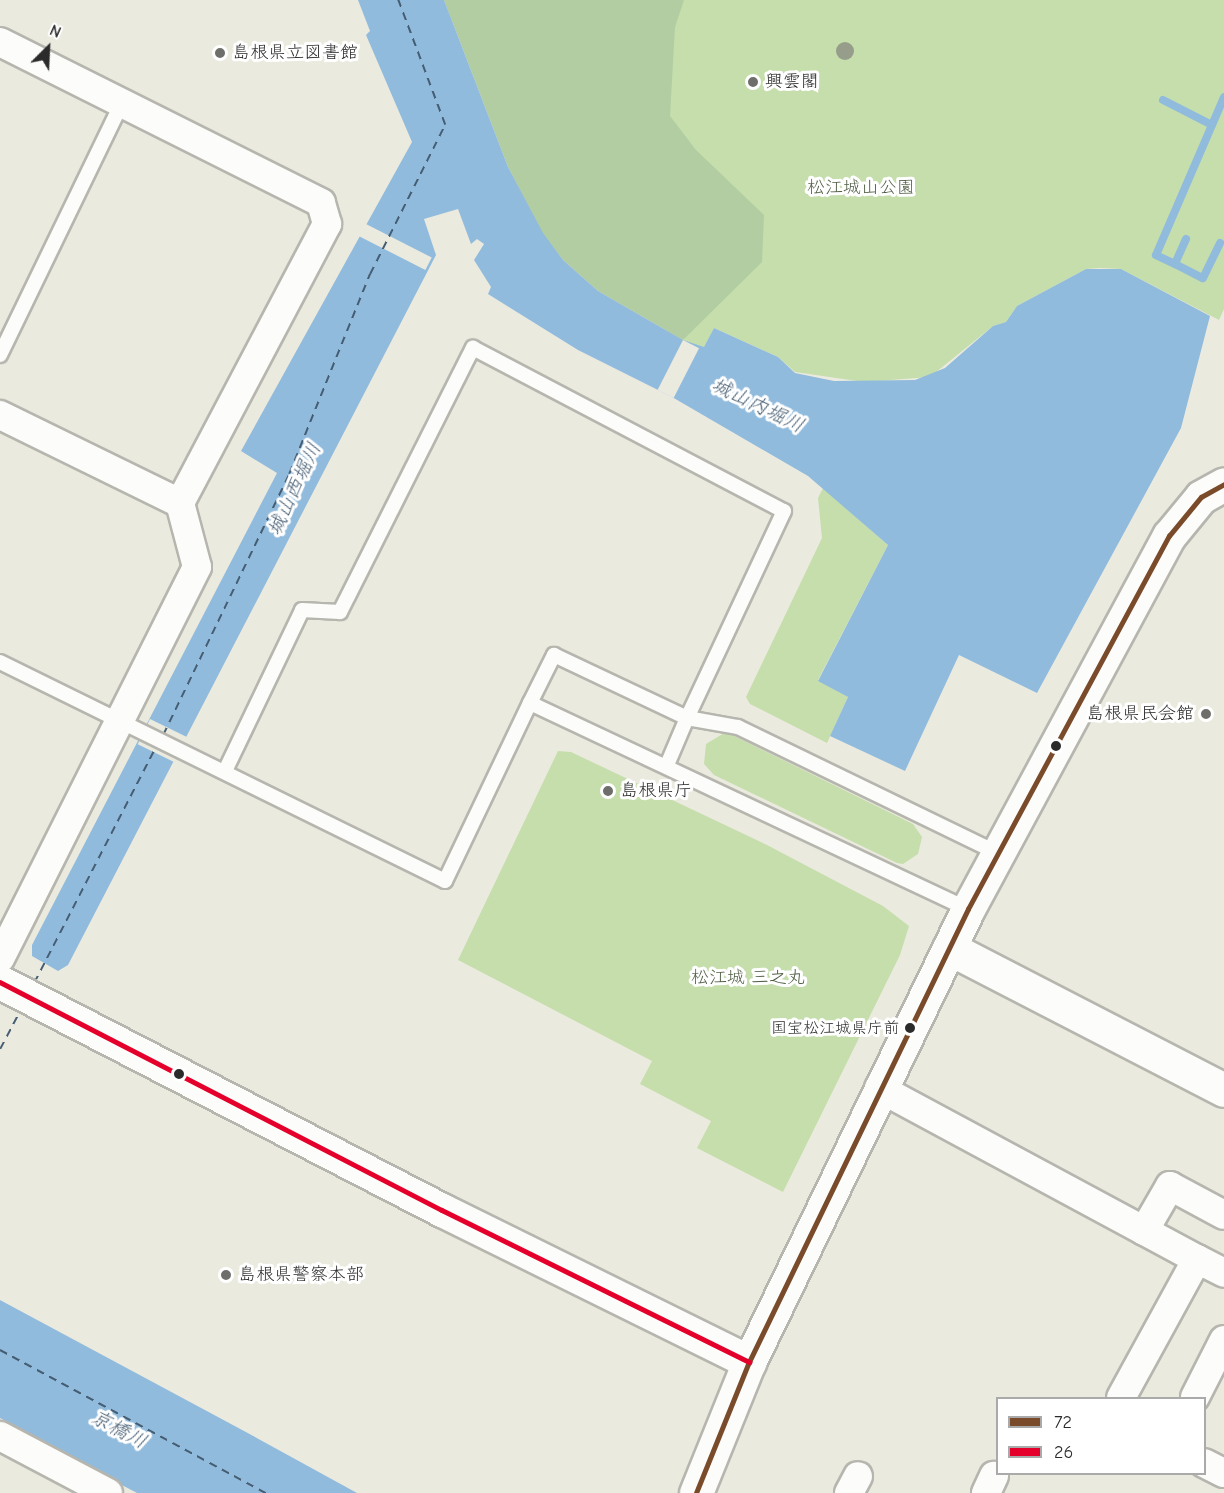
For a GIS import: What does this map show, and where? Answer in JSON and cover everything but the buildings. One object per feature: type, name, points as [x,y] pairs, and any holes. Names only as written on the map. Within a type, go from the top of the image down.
[{"type":"main road","points":[[696,1493],[749,1362],[879,1088],[968,909],[1169,536],[1201,497],[1224,484]]},
{"type":"main road","points":[[949,948],[1224,1090]]},
{"type":"main road","points":[[3,976],[46,1006],[442,1210],[749,1362]]},
{"type":"street","points":[[0,42],[321,203],[327,224],[180,503],[197,567],[130,726],[3,976]]},
{"type":"street","points":[[0,416],[180,503]]},
{"type":"street","points":[[879,1088],[1224,1273]]},
{"type":"street","points":[[1144,1231],[1170,1186],[1224,1215]]},
{"type":"street","points":[[1122,1397],[1197,1259]]},
{"type":"street","points":[[1195,1397],[1224,1340]]},
{"type":"street","points":[[0,1436],[108,1493]]},
{"type":"street","points":[[1206,1464],[1224,1473]]},
{"type":"lane","points":[[0,355],[122,103]]},
{"type":"lane","points":[[225,771],[302,610],[340,612],[473,348],[784,512],[667,765]]},
{"type":"lane","points":[[0,662],[204,760],[445,881],[554,655],[687,718],[738,727],[998,853]]},
{"type":"lane","points":[[530,703],[667,765],[968,909]]},
{"type":"green space","name":"松江城山公園","points":[[444,0],[1224,0],[1224,309],[1219,320],[1121,269],[1086,269],[1017,306],[1006,322],[993,326],[930,377],[864,382],[795,372],[778,357],[714,328],[704,348],[699,348],[671,334],[542,233],[519,188]]},
{"type":"green space","points":[[444,0],[684,0],[675,27],[670,116],[696,150],[764,215],[762,262],[683,340],[598,291],[563,260],[542,233],[508,167]]},
{"type":"green space","points":[[823,488],[888,545],[818,680],[848,697],[827,743],[750,704],[746,697],[822,538],[818,498]]},
{"type":"green space","points":[[726,732],[913,824],[922,837],[918,854],[903,864],[897,863],[714,775],[704,764],[706,744]]},
{"type":"green space","name":"松江城 三之丸","points":[[558,751],[571,752],[767,845],[883,906],[909,926],[900,955],[783,1192],[697,1148],[711,1121],[640,1084],[652,1061],[458,960]]},
{"type":"water","points":[[358,0],[444,0],[508,167],[543,233],[563,260],[598,291],[683,340],[704,347],[714,328],[778,357],[795,373],[834,381],[915,380],[945,368],[993,326],[1006,322],[1017,306],[1086,269],[1121,269],[1210,316],[1181,428],[1037,693],[959,655],[905,771],[830,736],[848,697],[818,681],[888,545],[808,476],[672,397],[578,350],[488,294],[491,287],[474,260],[484,244],[477,239],[471,244],[458,209],[424,219],[436,255],[68,965],[58,971],[32,956],[32,945],[277,473],[241,451],[412,142],[366,35],[370,31]]},
{"type":"water","name":"京橋川","points":[[0,1300],[357,1493],[137,1493],[103,1475],[0,1418]]},
{"type":"pier","points":[[364,223],[432,258],[425,270],[358,235]]},
{"type":"pier","points":[[683,340],[699,348],[674,398],[658,390]]},
{"type":"pier","points":[[150,719],[187,737],[175,762],[138,744]]},
{"type":"waterway","points":[[1186,239],[1175,264],[1156,255],[1224,97]]},
{"type":"waterway","points":[[1163,100],[1212,125]]},
{"type":"waterway","points":[[1175,264],[1203,278],[1220,243]]},
{"type":"ferry route","points":[[163,735],[289,474],[370,274],[445,125],[398,0]]},
{"type":"ferry route","points":[[34,983],[156,747]]},
{"type":"ferry route","points":[[0,1049],[20,1011]]},
{"type":"ferry route","points":[[0,1350],[266,1493]]},
{"type":"transit line","name":"72","points":[[696,1493],[749,1362],[968,909],[1169,536],[1201,497],[1224,484]]},
{"type":"transit line","name":"26","points":[[0,982],[442,1210],[749,1362]]},
{"type":"place","name":"島根県立図書館","points":[[220,53]]},
{"type":"place","name":"興雲閣","points":[[753,82]]},
{"type":"place","name":"島根県民会館","points":[[1206,714]]},
{"type":"place","name":"島根県庁","points":[[608,791]]},
{"type":"place","name":"国宝松江城県庁前","points":[[910,1028]]},
{"type":"place","name":"島根県警察本部","points":[[226,1275]]},
{"type":"water label","name":"城山内堀川","points":[[758,405]]},
{"type":"water label","name":"城山西堀川","points":[[294,489]]}]
